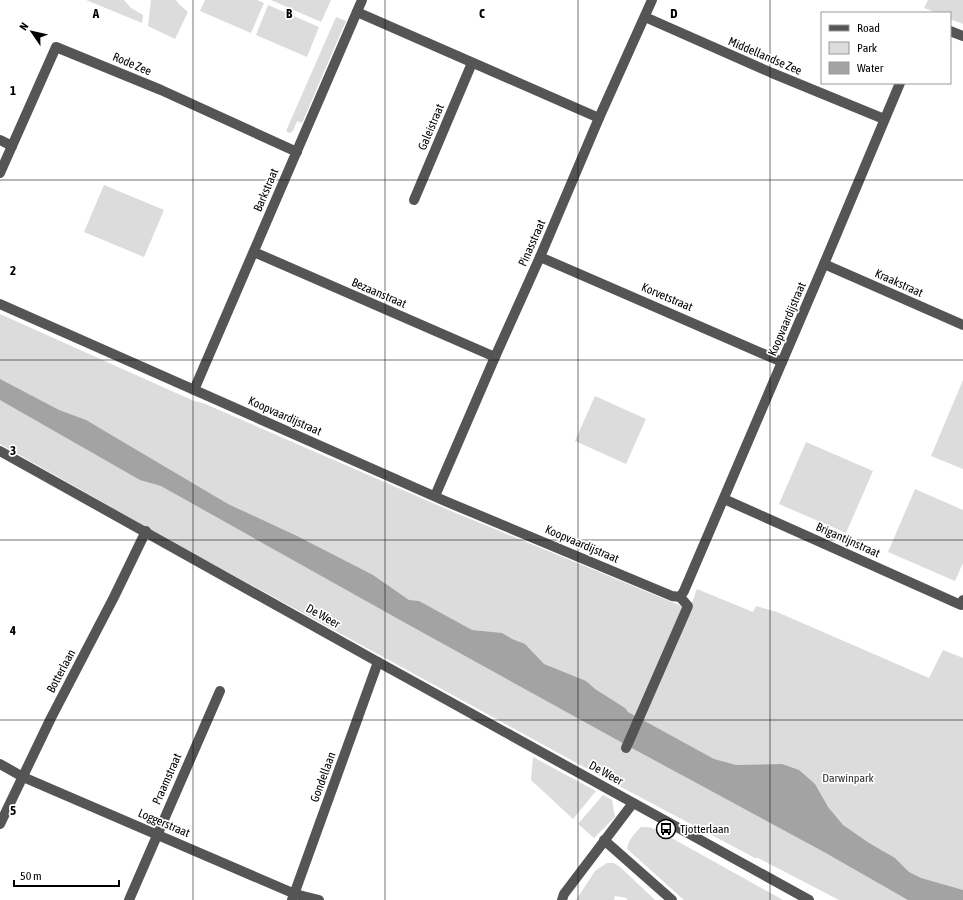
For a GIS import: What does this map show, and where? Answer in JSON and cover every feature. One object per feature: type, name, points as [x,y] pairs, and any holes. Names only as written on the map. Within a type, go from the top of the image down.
[{"type":"street","name":"Barkstraat","points":[[194,390],[362,0]]},
{"type":"street","name":"Pinasstraat","points":[[435,496],[599,118],[652,0]]},
{"type":"street","points":[[357,12],[599,118]]},
{"type":"street","name":"Middellandse Zee","points":[[645,17],[772,73],[884,119]]},
{"type":"street","points":[[951,31],[963,36]]},
{"type":"street","name":"Rode Zee","points":[[0,173],[56,46],[161,90],[297,152]]},
{"type":"street","name":"Galeistraat","points":[[414,200],[472,63]]},
{"type":"street","points":[[884,119],[900,84]]},
{"type":"street","name":"Koopvaardijstraat","points":[[0,304],[435,496],[672,596],[680,597],[724,499],[884,119]]},
{"type":"street","points":[[0,140],[12,146]]},
{"type":"street","name":"Bezaanstraat","points":[[254,252],[495,357]]},
{"type":"street","name":"Korvetstraat","points":[[540,257],[782,362]]},
{"type":"street","name":"Kraakstraat","points":[[824,264],[963,325]]},
{"type":"street","name":"De Weer","points":[[0,450],[378,662],[809,900]]},
{"type":"street","name":"Brigantijnstraat","points":[[724,499],[962,603]]},
{"type":"street","name":"Botterlaan","points":[[0,824],[51,718],[114,597],[146,531]]},
{"type":"street","points":[[626,748],[688,606],[680,597]]},
{"type":"street","name":"Gondellaan","points":[[293,897],[378,662]]},
{"type":"street","name":"Praamstraat","points":[[129,900],[220,691]]},
{"type":"street","name":"Loggerstraat","points":[[0,764],[23,777],[157,835],[293,897],[319,900]]},
{"type":"street","points":[[562,900],[564,894],[633,803]]},
{"type":"street","points":[[604,840],[672,900]]},
{"type":"green space","points":[[86,0],[124,0],[131,8],[143,15],[142,23]]},
{"type":"green space","points":[[151,0],[176,0],[188,12],[175,39],[148,26]]},
{"type":"green space","points":[[205,0],[257,0],[264,3],[251,33],[200,11]]},
{"type":"green space","points":[[271,0],[331,0],[321,22]]},
{"type":"green space","points":[[928,0],[963,0],[963,24],[951,19],[951,12],[934,12],[924,8]]},
{"type":"green space","points":[[268,5],[319,27],[307,57],[256,35]]},
{"type":"green space","points":[[336,17],[346,21],[302,123],[297,121],[293,131],[289,133],[286,131]]},
{"type":"green space","points":[[104,185],[164,210],[144,257],[84,232]]},
{"type":"green space","name":"Darwinpark","points":[[0,314],[194,401],[203,403],[451,511],[684,607],[691,605],[697,589],[753,612],[756,606],[777,612],[929,678],[943,650],[963,658],[963,900],[839,900],[758,858],[755,858],[604,778],[173,542],[0,444]]},
{"type":"green space","points":[[963,380],[963,469],[931,456]]},
{"type":"green space","points":[[595,396],[646,419],[626,464],[575,441]]},
{"type":"green space","points":[[806,442],[873,471],[846,533],[779,504]]},
{"type":"green space","points":[[915,489],[963,510],[963,563],[955,581],[888,552]]},
{"type":"green space","points":[[533,757],[596,791],[573,819],[531,780]]},
{"type":"green space","points":[[603,795],[612,800],[615,817],[594,838],[578,824]]},
{"type":"green space","points":[[641,827],[649,827],[659,831],[783,900],[684,900],[627,849],[632,837]]},
{"type":"green space","points":[[607,863],[614,863],[620,867],[655,900],[627,900],[627,898],[615,896],[614,900],[576,900],[595,871]]},
{"type":"water","points":[[0,379],[59,410],[86,420],[228,504],[297,536],[373,575],[409,600],[419,601],[472,630],[502,633],[525,644],[544,664],[586,681],[595,689],[625,708],[628,712],[714,759],[736,765],[782,764],[799,770],[815,784],[828,807],[843,825],[869,843],[895,858],[909,872],[921,878],[963,890],[963,900],[908,900],[824,852],[400,620],[161,486],[140,480],[0,400]]},
{"type":"place","name":"Tjotterlaan","points":[[666,829]]}]
